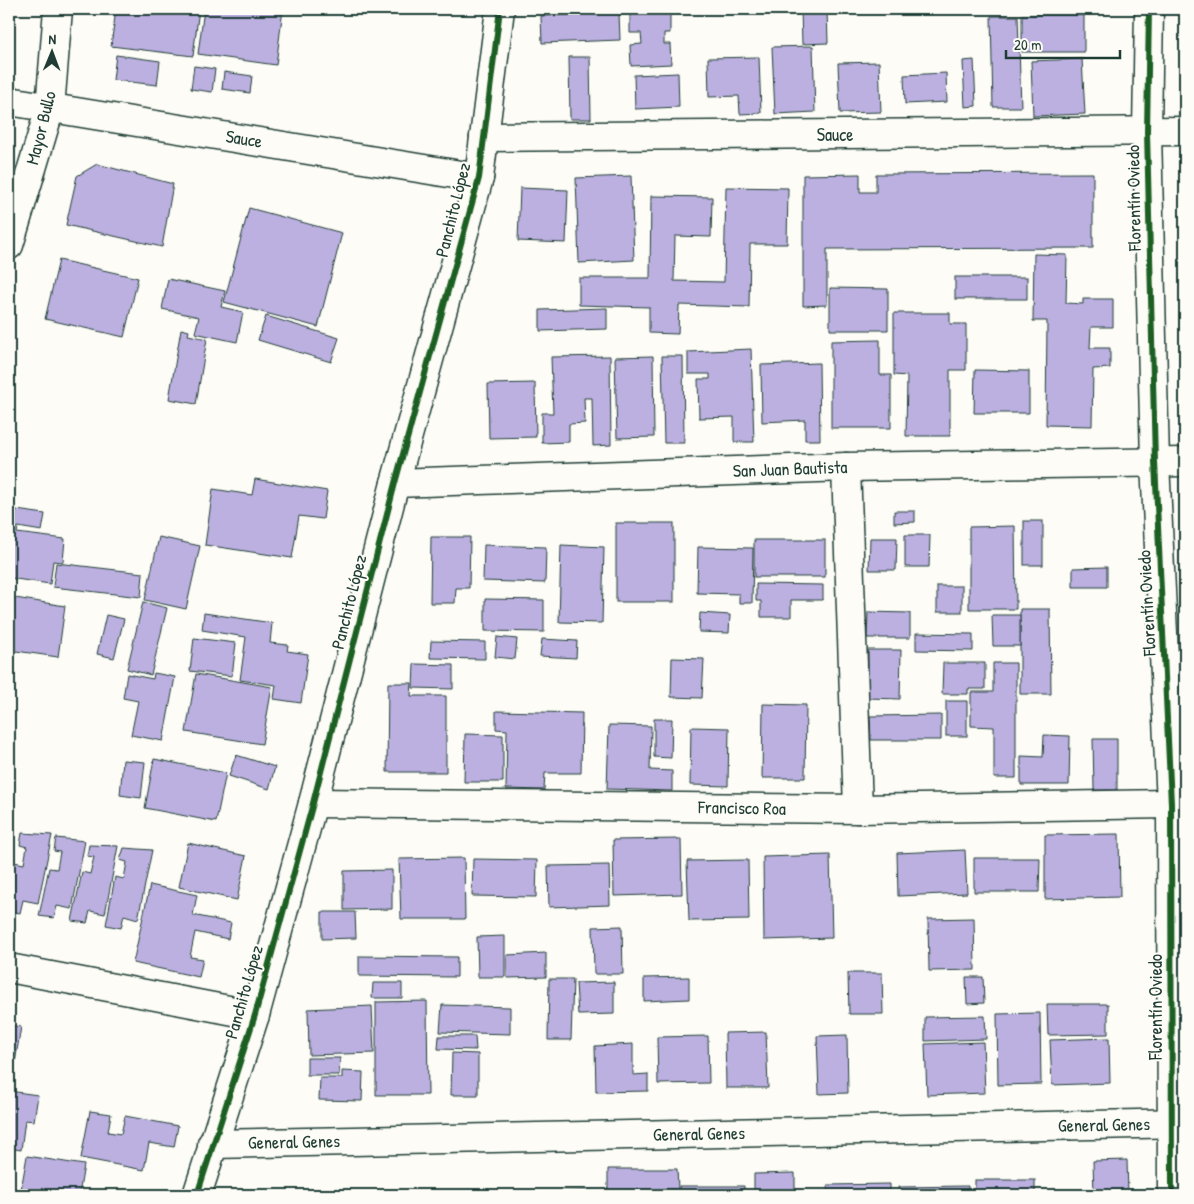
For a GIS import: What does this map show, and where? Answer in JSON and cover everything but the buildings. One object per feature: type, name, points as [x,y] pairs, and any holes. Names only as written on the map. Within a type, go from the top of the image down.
[{"type":"street","name":"Mayor Bullo","points":[[9,245],[50,108],[58,9]]},
{"type":"street","name":"Panchito López","points":[[197,1195],[255,1014],[313,802],[395,482],[480,178],[500,9]]},
{"type":"street","name":"Florentín Oviedo","points":[[1149,9],[1148,132],[1155,462],[1171,804],[1178,1123],[1172,1195]]},
{"type":"street","name":"Sauce","points":[[9,101],[480,178]]},
{"type":"street","name":"Sauce","points":[[484,138],[1185,131]]},
{"type":"street","name":"San Juan Bautista","points":[[395,482],[846,467],[1185,462]]},
{"type":"street","points":[[846,467],[858,809]]},
{"type":"street","name":"Francisco Roa","points":[[313,802],[858,809],[1171,804]]},
{"type":"street","points":[[9,968],[255,1014]]},
{"type":"street","name":"General Genes","points":[[212,1144],[1178,1123]]},
{"type":"cycle path","points":[[197,1195],[255,1015],[313,803],[395,483],[479,178],[500,9]]},
{"type":"cycle path","points":[[1149,9],[1147,132],[1155,462],[1171,804],[1172,1195]]}]
